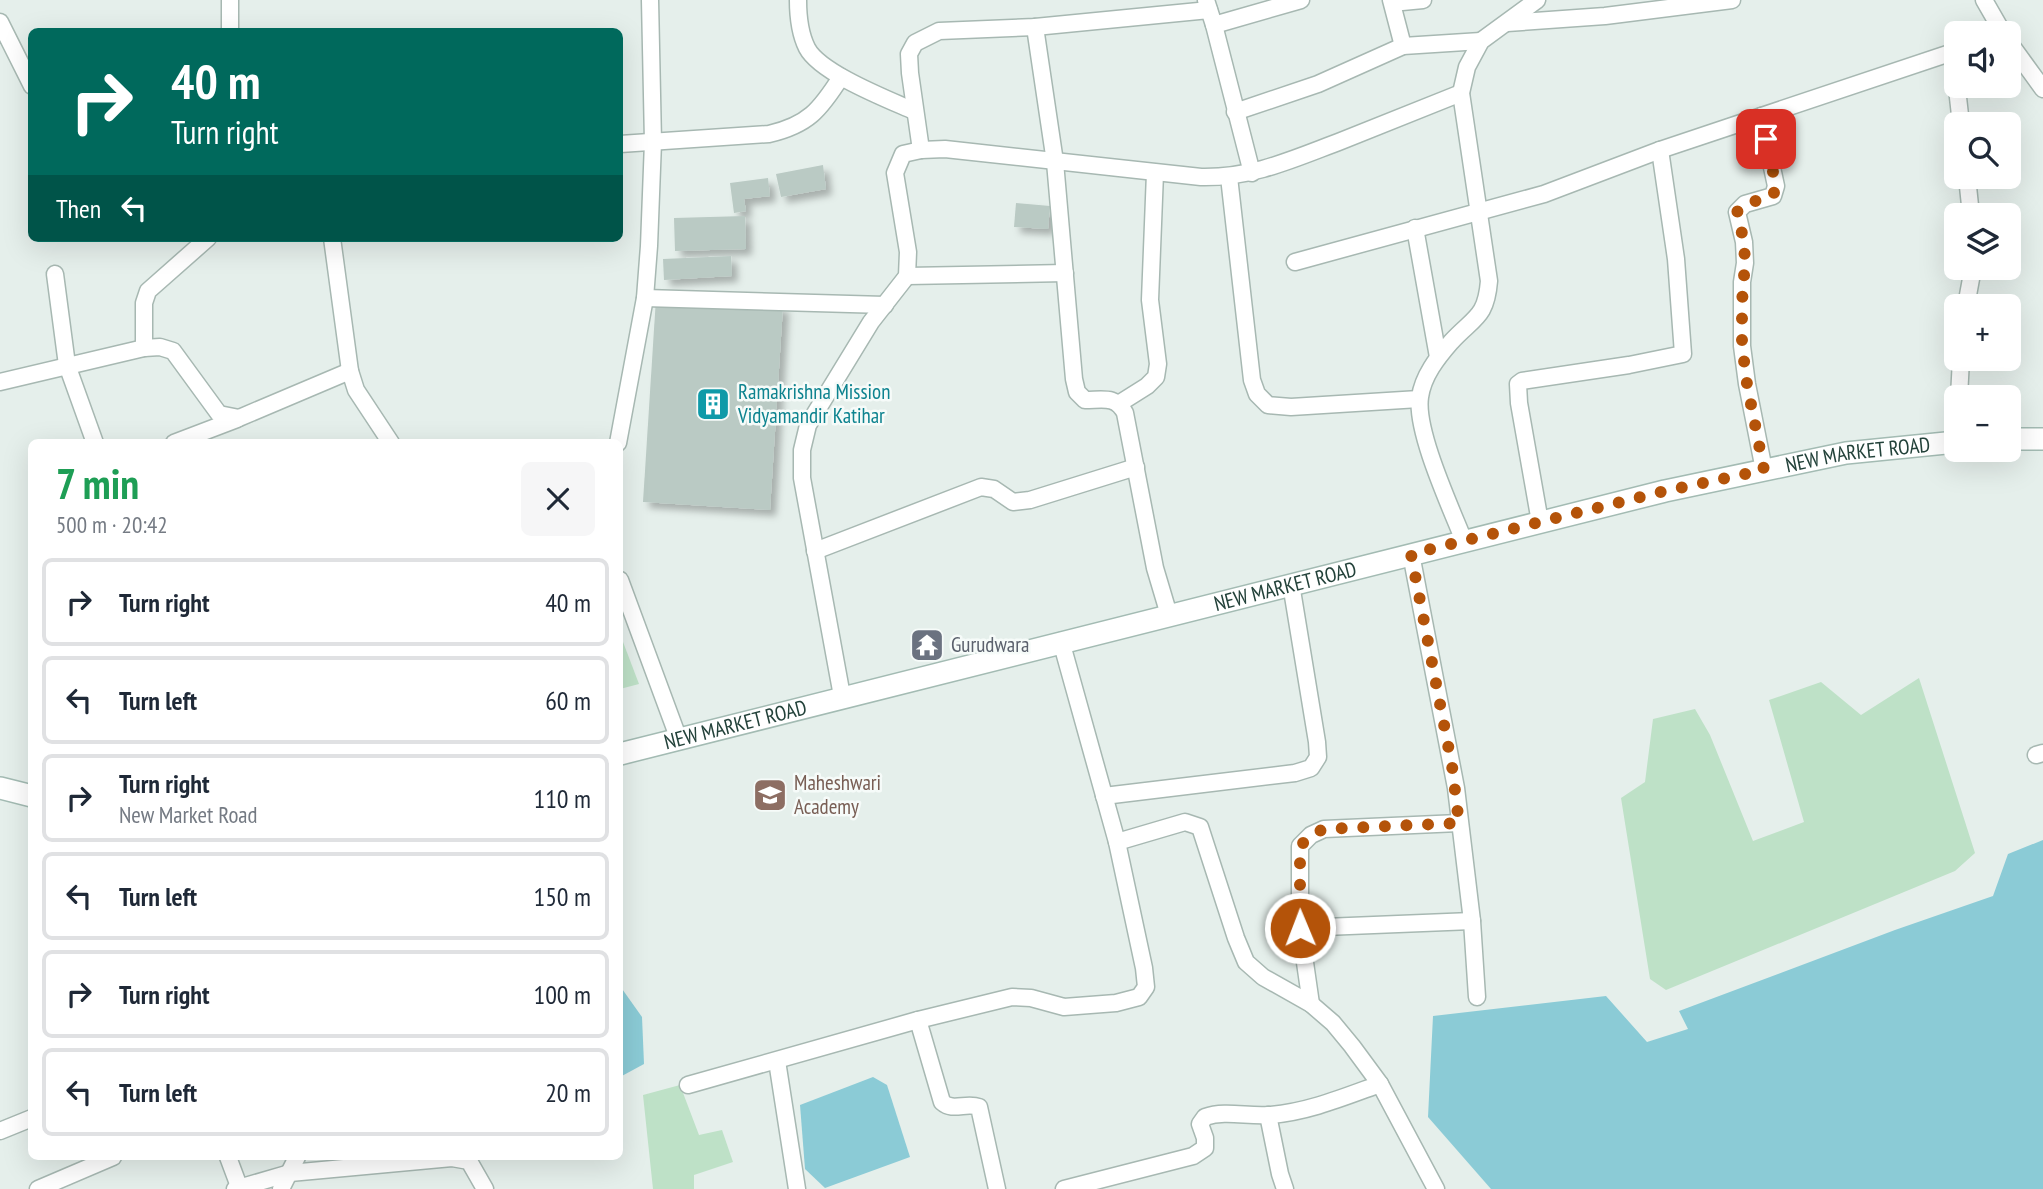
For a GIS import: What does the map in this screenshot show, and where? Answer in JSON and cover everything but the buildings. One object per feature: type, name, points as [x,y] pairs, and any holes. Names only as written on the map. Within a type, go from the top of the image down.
[{"type":"street","points":[[230,0],[230,28]]},
{"type":"street","points":[[619,439],[645,298],[653,142],[650,0]]},
{"type":"street","points":[[798,0],[798,14],[808,50],[841,77],[914,111]]},
{"type":"street","points":[[921,150],[914,111],[909,54],[915,43],[939,32],[1035,27],[1301,0]]},
{"type":"street","points":[[1391,0],[1403,46]]},
{"type":"street","points":[[1396,0],[1423,0]]},
{"type":"street","points":[[1507,23],[1605,16],[1732,0]]},
{"type":"street","points":[[1984,0],[1990,21]]},
{"type":"street","points":[[1464,541],[1435,467],[1419,399],[1425,378],[1438,357],[1478,316],[1487,301],[1489,281],[1461,93],[1467,67],[1481,41],[1507,23],[1531,1]]},
{"type":"street","points":[[1210,11],[1252,173]]},
{"type":"street","points":[[1,25],[28,78]]},
{"type":"street","points":[[1035,27],[1055,162],[1077,392],[1085,400],[1110,398],[1120,403],[1125,413],[1155,568],[1169,615]]},
{"type":"street","points":[[1235,112],[1318,85],[1403,46],[1481,41]]},
{"type":"street","points":[[1295,262],[1544,194],[1660,150],[1944,56]]},
{"type":"street","points":[[2021,59],[2043,89]]},
{"type":"street","points":[[623,144],[769,134],[786,130],[807,120],[816,112],[841,77]]},
{"type":"street","points":[[842,696],[802,478],[802,450],[808,425],[871,322],[907,276],[908,253],[895,173],[903,154],[945,149],[1155,173],[1229,177],[1252,173],[1461,93]]},
{"type":"street","points":[[1761,116],[1776,186],[1773,196],[1745,204],[1737,212],[1744,242],[1745,263],[1742,282],[1742,345],[1764,470]]},
{"type":"street","points":[[1541,522],[1519,403],[1518,384],[1522,381],[1683,354],[1676,258],[1660,150]]},
{"type":"street","points":[[1120,403],[1156,377],[1158,365],[1150,300],[1155,173]]},
{"type":"street","points":[[1229,177],[1252,380],[1257,394],[1268,405],[1291,407],[1419,399]]},
{"type":"street","points":[[1415,228],[1438,357]]},
{"type":"street","points":[[144,348],[144,303],[148,291],[203,242]]},
{"type":"street","points":[[333,242],[350,371],[356,390],[388,439]]},
{"type":"street","points":[[907,276],[1065,273]]},
{"type":"street","points":[[55,274],[67,365],[94,439]]},
{"type":"street","points":[[645,298],[885,305]]},
{"type":"street","points":[[0,382],[144,348],[160,347],[173,351],[219,414],[239,418]]},
{"type":"street","points":[[184,439],[350,371]]},
{"type":"street","points":[[2021,439],[2043,439]]},
{"type":"street","name":"NEW MARKET ROAD","points":[[623,753],[678,737],[1541,522],[1846,453],[1944,442]]},
{"type":"street","points":[[815,551],[981,487],[993,489],[1013,502],[1030,500],[1136,467]]},
{"type":"street","points":[[1411,554],[1450,755],[1472,921],[1477,997]]},
{"type":"street","points":[[1104,796],[1295,773],[1311,768],[1318,757],[1317,742],[1291,584]]},
{"type":"street","points":[[623,588],[678,737]]},
{"type":"street","points":[[688,1085],[918,1020],[1013,997],[1031,998],[1064,1007],[1116,1003],[1139,997],[1146,987],[1144,968],[1118,842],[1061,641]]},
{"type":"street","points":[[0,788],[28,795]]},
{"type":"street","points":[[1118,842],[1185,822],[1200,827],[1246,962],[1263,977],[1311,1004],[1346,1038],[1380,1084],[1436,1189]]},
{"type":"street","points":[[1311,1004],[1300,928],[1300,846],[1311,835],[1324,829],[1459,823]]},
{"type":"street","points":[[1300,928],[1472,921]]},
{"type":"street","points":[[918,1020],[942,1102],[947,1107],[971,1104],[979,1107],[997,1189]]},
{"type":"street","points":[[777,1061],[797,1189]]},
{"type":"street","points":[[1064,1189],[1193,1156],[1205,1148],[1200,1124],[1205,1117],[1216,1113],[1268,1115],[1332,1102],[1380,1084]]},
{"type":"street","points":[[1268,1115],[1285,1189]]},
{"type":"street","points":[[0,1131],[28,1120]]},
{"type":"street","points":[[38,1189],[106,1160]]},
{"type":"street","points":[[229,1160],[238,1188],[290,1173],[430,1160]]},
{"type":"street","points":[[281,1189],[296,1160]]},
{"type":"street","points":[[463,1160],[468,1161],[485,1189]]},
{"type":"green space","points":[[623,642],[639,684],[623,688]]},
{"type":"green space","points":[[1919,678],[1975,853],[1955,871],[1666,990],[1650,979],[1621,798],[1645,782],[1653,719],[1695,709],[1710,735],[1753,841],[1804,822],[1769,700],[1821,682],[1861,715]]},
{"type":"green space","points":[[680,1085],[699,1135],[722,1130],[733,1162],[694,1175],[694,1189],[653,1189],[643,1095]]},
{"type":"water","points":[[2043,840],[2043,1189],[1491,1189],[1428,1117],[1433,1016],[1606,996],[1647,1042],[1688,1029],[1679,1011],[1993,896],[2008,854]]},
{"type":"water","points":[[623,990],[642,1017],[644,1064],[623,1075]]},
{"type":"water","points":[[873,1077],[887,1085],[910,1157],[825,1188],[805,1169],[800,1105]]},
{"type":"place","name":"Ramakrishna Mission Vidyamandir Katihar","points":[[713,404]]},
{"type":"place","name":"Gurudwara","points":[[927,645]]},
{"type":"place","name":"Maheshwari Academy","points":[[770,795]]},
{"type":"route","points":[[1300,928],[1300,846],[1311,835],[1324,829],[1459,823],[1456,788],[1411,554],[1665,491],[1764,470],[1742,345],[1742,282],[1745,263],[1744,242],[1737,212],[1745,204],[1773,196],[1776,186],[1766,139]]}]
